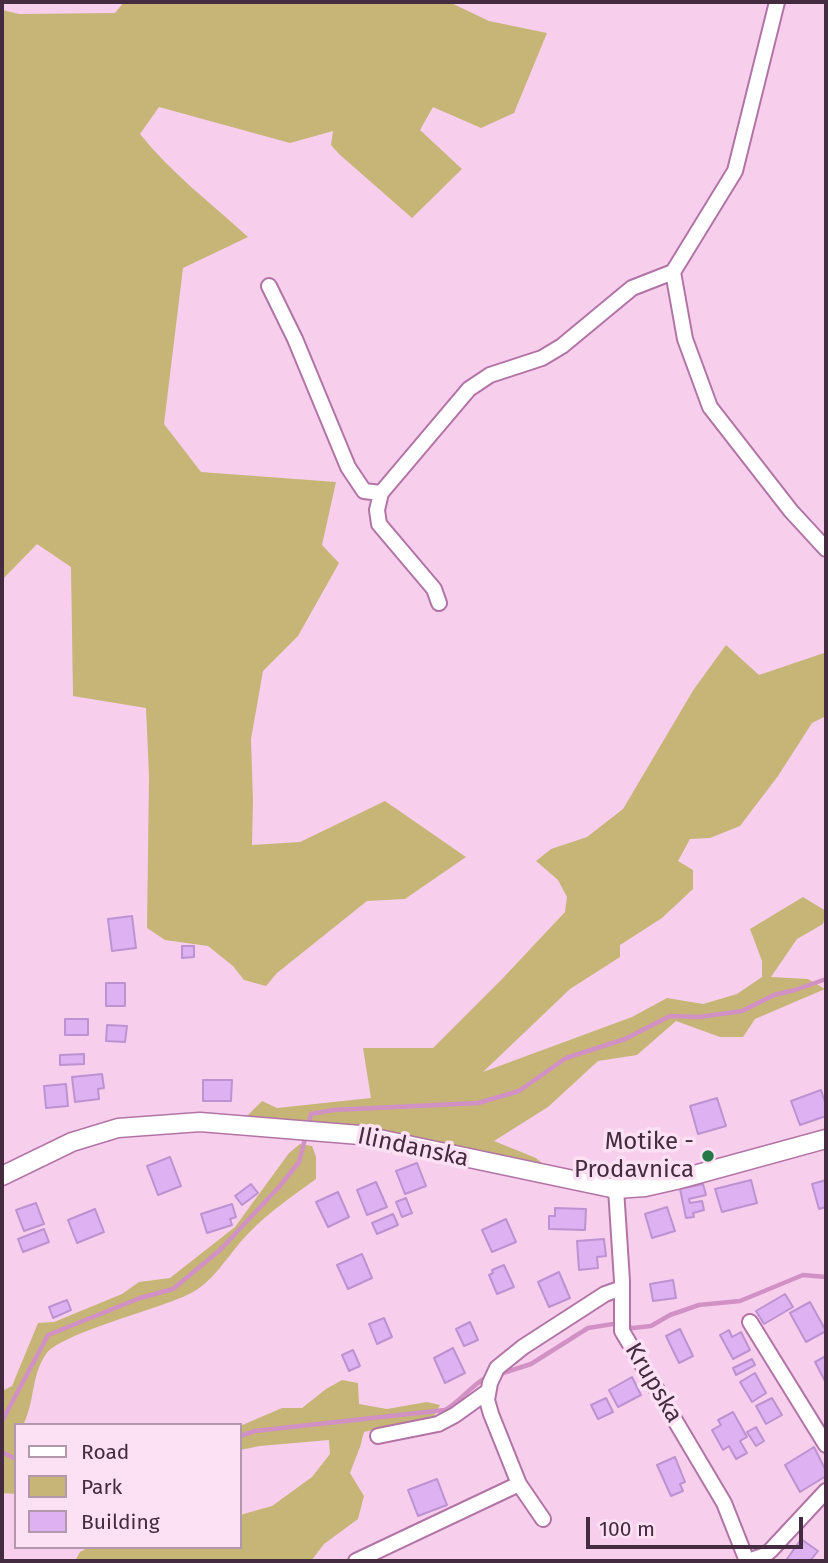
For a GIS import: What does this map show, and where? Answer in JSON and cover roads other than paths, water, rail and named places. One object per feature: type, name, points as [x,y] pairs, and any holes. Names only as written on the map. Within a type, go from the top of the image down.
[{"type":"street","points":[[439,603],[433,589],[379,524],[377,510],[381,493],[469,389],[490,375],[542,358],[562,346],[632,288],[673,272],[735,171],[778,2]]},
{"type":"street","points":[[673,272],[685,339],[710,407],[791,511],[826,550]]},
{"type":"street","points":[[269,286],[295,339],[348,467],[364,491],[381,493]]},
{"type":"street","name":"Ilindanska","points":[[2,1176],[72,1142],[118,1128],[200,1122],[360,1135],[616,1189],[655,1185],[826,1139]]},
{"type":"street","name":"Krupska","points":[[616,1189],[622,1323],[724,1503],[748,1561]]},
{"type":"street","points":[[543,1519],[519,1484],[486,1400],[488,1388],[497,1368],[523,1347],[605,1294],[622,1288]]},
{"type":"street","points":[[750,1322],[826,1445]]},
{"type":"street","points":[[378,1436],[439,1424],[455,1415],[488,1388]]},
{"type":"street","points":[[356,1561],[519,1484]]},
{"type":"street","points":[[748,1561],[771,1550],[826,1491]]},
{"type":"waterway","points":[[308,1126],[311,1114],[333,1110],[478,1103],[519,1091],[566,1058],[625,1039],[670,1016],[699,1017],[742,1011],[774,995],[826,979]]},
{"type":"waterway","points":[[2,1421],[48,1335],[140,1298],[173,1289],[220,1250],[279,1187],[299,1162],[306,1135]]},
{"type":"waterway","points":[[497,1375],[531,1364],[588,1328],[613,1324],[633,1328],[651,1326],[670,1315],[699,1305],[740,1301],[803,1275],[826,1277]]},
{"type":"waterway","points":[[242,1435],[255,1431],[445,1410],[489,1377]]},
{"type":"waterway","points":[[2,1452],[14,1458]]},
{"type":"place","name":"Motike - Prodavnica","points":[[708,1156]]}]
